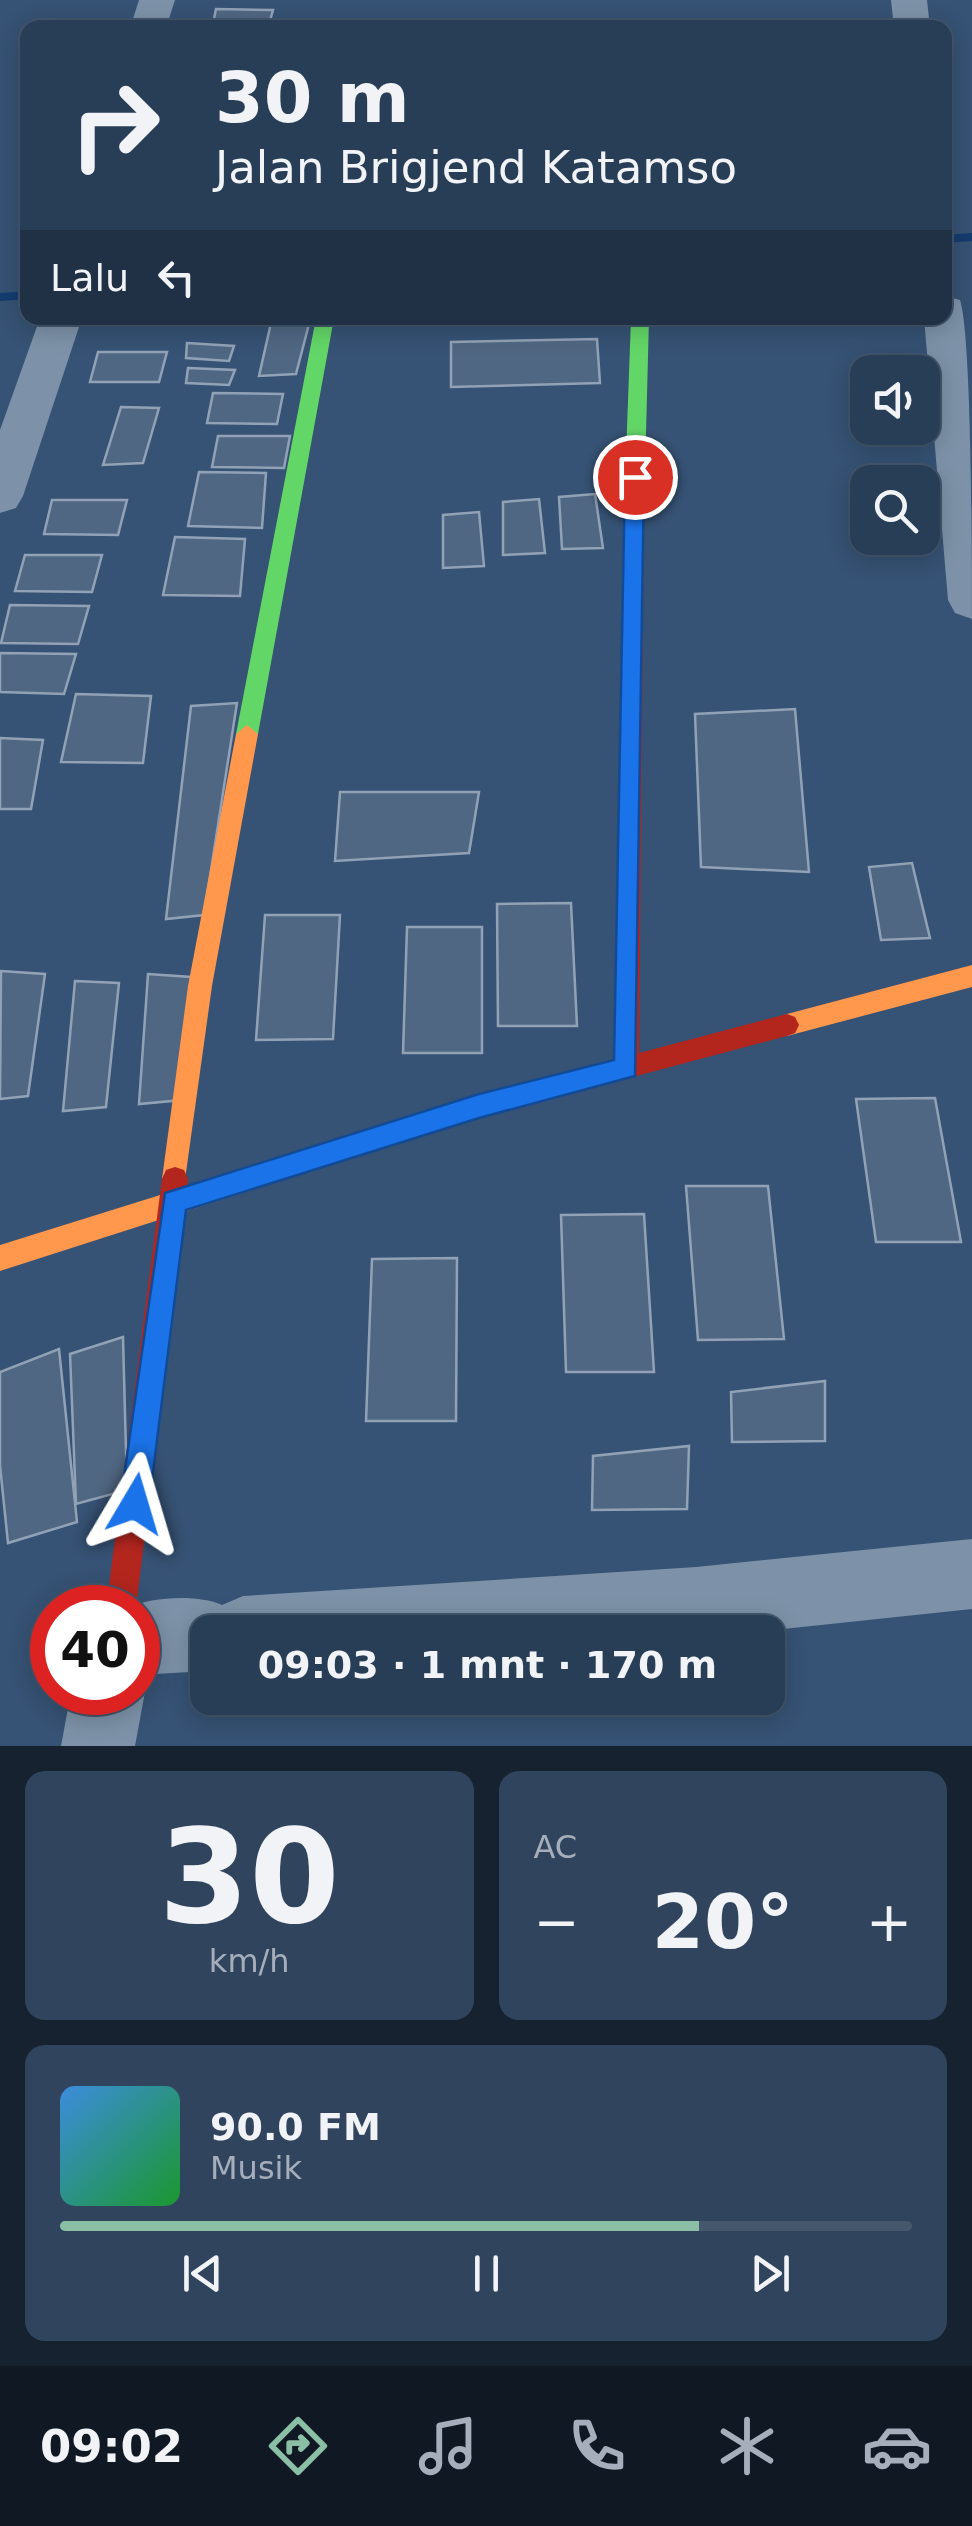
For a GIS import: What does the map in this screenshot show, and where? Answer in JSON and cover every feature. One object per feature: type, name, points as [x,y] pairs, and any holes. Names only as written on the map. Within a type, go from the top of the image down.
[{"type":"main road","points":[[124,1585],[200,986],[324,325]]},
{"type":"main road","points":[[626,1068],[631,596],[640,325]]},
{"type":"main road","points":[[0,1258],[479,1106],[972,976]]},
{"type":"street","points":[[0,496],[59,325]]},
{"type":"street","points":[[946,325],[972,600]]},
{"type":"street","points":[[509,1615],[696,1603],[972,1574]]},
{"type":"street","points":[[160,1638],[190,1636]]},
{"type":"street","points":[[98,1746],[104,1715]]},
{"type":"building","points":[[216,9],[273,10],[270,20],[214,20]]},
{"type":"building","points":[[271,325],[309,325],[296,374],[259,376]]},
{"type":"building","points":[[597,339],[600,383],[451,387],[451,342]]},
{"type":"building","points":[[187,343],[234,346],[229,361],[186,358]]},
{"type":"building","points":[[98,352],[167,352],[159,382],[90,382]]},
{"type":"building","points":[[188,368],[235,370],[229,385],[186,383]]},
{"type":"building","points":[[213,393],[283,394],[277,424],[207,423]]},
{"type":"building","points":[[121,407],[159,408],[143,463],[103,465]]},
{"type":"building","points":[[218,436],[290,436],[284,468],[212,467]]},
{"type":"building","points":[[199,472],[266,473],[262,528],[188,526]]},
{"type":"building","points":[[595,494],[603,548],[562,549],[559,497]]},
{"type":"building","points":[[539,499],[545,553],[503,555],[503,502]]},
{"type":"building","points":[[52,500],[127,500],[118,535],[44,534]]},
{"type":"building","points":[[479,512],[484,566],[443,568],[443,515]]},
{"type":"building","points":[[175,537],[245,539],[240,596],[163,595]]},
{"type":"building","points":[[25,555],[102,555],[92,592],[15,591]]},
{"type":"building","points":[[10,605],[89,606],[78,644],[1,643]]},
{"type":"building","points":[[0,653],[76,654],[64,694],[0,692]]},
{"type":"building","points":[[76,694],[151,696],[143,763],[61,762]]},
{"type":"building","points":[[237,703],[204,915],[166,919],[191,706]]},
{"type":"building","points":[[795,709],[809,872],[701,867],[695,714]]},
{"type":"building","points":[[0,738],[43,740],[31,809],[0,809]]},
{"type":"building","points":[[340,792],[479,792],[469,853],[335,861]]},
{"type":"building","points":[[912,863],[930,938],[881,940],[869,867]]},
{"type":"building","points":[[571,903],[577,1026],[498,1026],[497,904]]},
{"type":"building","points":[[265,915],[340,915],[333,1039],[256,1040]]},
{"type":"building","points":[[407,927],[482,927],[482,1053],[403,1053]]},
{"type":"building","points":[[1,971],[45,974],[28,1096],[0,1099]]},
{"type":"building","points":[[148,974],[191,977],[182,1100],[139,1104]]},
{"type":"building","points":[[75,981],[119,983],[106,1107],[63,1111]]},
{"type":"building","points":[[935,1098],[961,1242],[876,1242],[856,1099]]},
{"type":"building","points":[[686,1186],[768,1186],[784,1339],[698,1340]]},
{"type":"building","points":[[644,1214],[654,1372],[566,1372],[561,1215]]},
{"type":"building","points":[[457,1258],[456,1421],[366,1421],[372,1259]]},
{"type":"building","points":[[123,1337],[127,1490],[76,1504],[70,1354]]},
{"type":"building","points":[[59,1349],[77,1522],[8,1543],[0,1466],[0,1372]]},
{"type":"building","points":[[825,1381],[825,1441],[732,1442],[731,1392]]},
{"type":"building","points":[[689,1446],[687,1509],[592,1510],[593,1456]]},
{"type":"waterway","points":[[952,238],[972,237]]},
{"type":"waterway","points":[[0,297],[20,296]]},
{"type":"traffic: fast","points":[[247,734],[324,325]]},
{"type":"traffic: fast","points":[[634,511],[640,325]]},
{"type":"traffic: slow","points":[[175,1179],[200,986],[247,734]]},
{"type":"traffic: slow","points":[[787,1025],[972,976]]},
{"type":"traffic: slow","points":[[0,1258],[386,1136]]},
{"type":"traffic: jam","points":[[627,1068],[634,511]]},
{"type":"traffic: jam","points":[[386,1136],[479,1106],[787,1025]]},
{"type":"traffic: jam","points":[[124,1585],[175,1179]]},
{"type":"route","points":[[135,1504],[174,1202],[479,1106],[626,1068],[635,477]]}]
